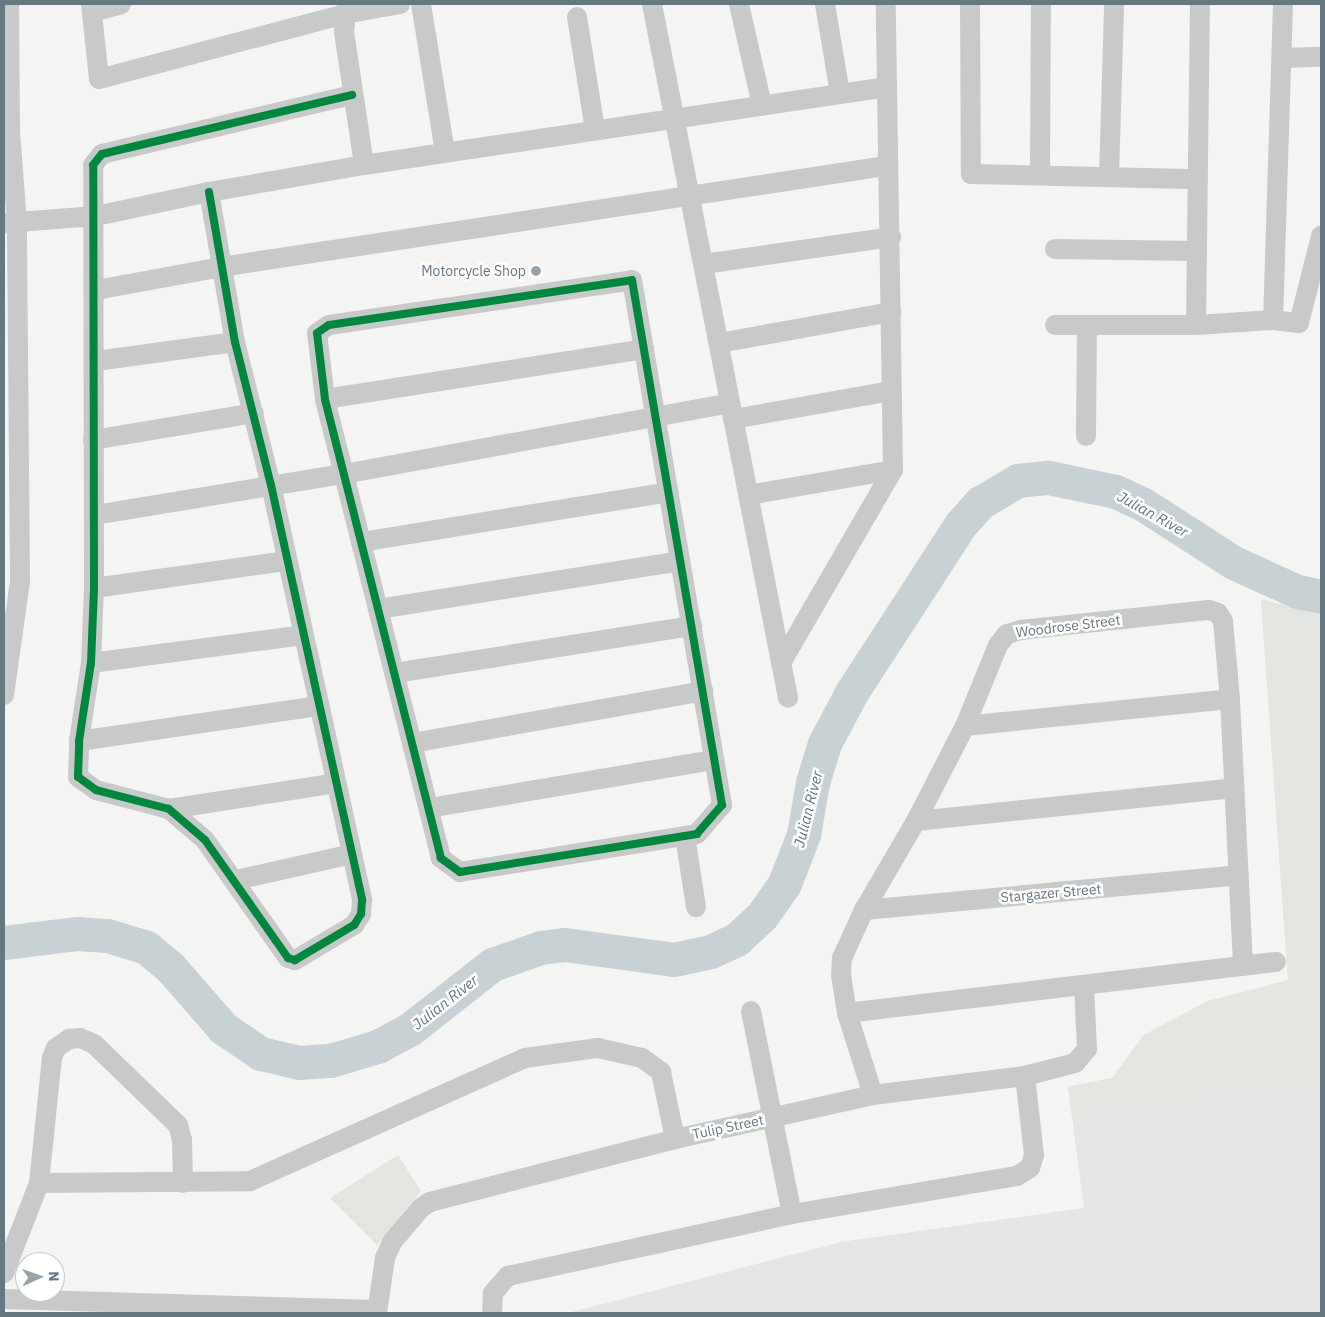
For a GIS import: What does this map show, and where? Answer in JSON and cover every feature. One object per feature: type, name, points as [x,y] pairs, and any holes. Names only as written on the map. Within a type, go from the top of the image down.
[{"type":"street","points":[[4,695],[10,597],[12,520],[10,223],[7,133],[9,4]]},
{"type":"street","points":[[122,4],[91,8],[99,80],[346,9],[400,4]]},
{"type":"street","points":[[421,4],[445,152]]},
{"type":"street","points":[[652,4],[788,698]]},
{"type":"street","points":[[739,4],[762,105]]},
{"type":"street","points":[[825,4],[840,94]]},
{"type":"street","points":[[781,663],[892,470],[891,237],[886,166],[886,4]]},
{"type":"street","points":[[970,4],[971,174],[1198,179]]},
{"type":"street","points":[[1040,175],[1041,4]]},
{"type":"street","points":[[1109,177],[1114,4]]},
{"type":"street","points":[[1196,325],[1200,4]]},
{"type":"street","points":[[1273,320],[1284,58],[1283,4]]},
{"type":"street","points":[[346,9],[344,32],[352,95],[364,164]]},
{"type":"street","points":[[577,16],[595,130]]},
{"type":"street","points":[[1284,58],[1321,57]]},
{"type":"street","points":[[10,223],[96,216],[209,192],[364,164],[886,87]]},
{"type":"street","points":[[209,192],[236,342],[271,485],[362,900],[361,914],[354,925],[295,960],[288,958],[236,880],[205,840],[169,809],[86,784],[78,777],[79,741],[91,663],[94,588],[93,440],[96,361],[96,216],[93,165],[102,154],[352,95]]},
{"type":"street","points":[[96,290],[221,266],[886,166]]},
{"type":"street","points":[[1055,325],[1196,325],[1273,320],[1299,323],[1321,236]]},
{"type":"street","points":[[704,264],[891,237]]},
{"type":"street","points":[[1055,248],[1197,251]]},
{"type":"street","points":[[632,280],[722,805],[697,834],[460,872],[441,858],[325,399],[316,341],[317,333],[330,325],[632,280]]},
{"type":"street","points":[[719,343],[891,312]]},
{"type":"street","points":[[1086,436],[1087,326]]},
{"type":"street","points":[[96,361],[236,342]]},
{"type":"street","points":[[325,399],[644,349]]},
{"type":"street","points":[[95,515],[344,474],[656,418],[732,411],[891,391]]},
{"type":"street","points":[[93,440],[254,413]]},
{"type":"street","points":[[748,495],[892,470]]},
{"type":"street","points":[[361,542],[669,492]]},
{"type":"street","points":[[94,588],[287,561]]},
{"type":"street","points":[[378,609],[680,561]]},
{"type":"street","name":"Woodrose Street","points":[[873,1095],[847,1013],[840,975],[842,958],[864,910],[916,821],[965,726],[998,645],[1007,634],[1021,630],[1209,610],[1218,613],[1224,621],[1230,699],[1243,966]]},
{"type":"street","points":[[395,673],[692,626]]},
{"type":"street","points":[[91,663],[303,634]]},
{"type":"street","points":[[412,743],[703,691]]},
{"type":"street","points":[[965,726],[1230,699]]},
{"type":"street","points":[[79,741],[319,706]]},
{"type":"street","points":[[429,808],[714,760]]},
{"type":"street","points":[[169,809],[336,783]]},
{"type":"street","points":[[916,821],[1234,788]]},
{"type":"street","points":[[685,836],[696,907]]},
{"type":"street","points":[[236,880],[352,854]]},
{"type":"street","name":"Stargazer Street","points":[[864,910],[1238,875]]},
{"type":"street","points":[[847,1013],[1276,962]]},
{"type":"street","name":"Tulip Street","points":[[376,1312],[388,1250],[421,1208],[430,1202],[675,1139],[873,1095],[1025,1076],[1075,1063],[1084,1056],[1087,1049],[1084,985]]},
{"type":"street","points":[[751,1011],[792,1214]]},
{"type":"street","points":[[4,1273],[39,1184],[52,1058],[56,1048],[69,1038],[80,1038],[94,1044],[178,1124],[182,1140],[183,1183]]},
{"type":"street","points":[[39,1184],[250,1181],[525,1058],[598,1048],[642,1058],[661,1072],[675,1139]]},
{"type":"street","points":[[492,1313],[493,1292],[508,1276],[792,1214],[1017,1176],[1030,1168],[1034,1155],[1025,1076]]},
{"type":"street","points":[[4,1300],[376,1312]]},
{"type":"shaded area","points":[[1261,599],[1321,615],[1321,1313],[568,1313],[841,1242],[1084,1208],[1068,1087],[1112,1078],[1144,1035],[1208,1001],[1288,981]]},
{"type":"shaded area","points":[[1261,599],[1321,615],[1321,1081],[1072,1116],[1068,1087],[1112,1078],[1144,1035],[1208,1001],[1288,980]]},
{"type":"shaded area","points":[[398,1155],[421,1191],[377,1245],[330,1198]]},
{"type":"waterway","name":"Julian River","points":[[4,943],[78,934],[108,936],[147,948],[170,967],[224,1029],[261,1054],[299,1063],[331,1061],[378,1047],[410,1030],[493,965],[541,948],[565,945],[674,960],[711,952],[737,940],[762,917],[785,884],[804,835],[813,783],[825,744],[852,693],[961,525],[981,503],[1018,481],[1049,478],[1116,492],[1144,505],[1234,563],[1298,592],[1321,597]]},
{"type":"cycle path","points":[[209,192],[235,342],[271,485],[362,900],[361,914],[354,925],[295,960],[288,958],[205,840],[169,809],[96,790],[78,777],[79,741],[91,663],[94,588],[93,165],[102,154],[352,95]]},
{"type":"cycle path","points":[[632,280],[722,805],[697,834],[460,872],[441,858],[325,399],[317,333],[329,325],[632,280]]},
{"type":"place","name":"Motorcycle Shop","points":[[536,271]]}]
